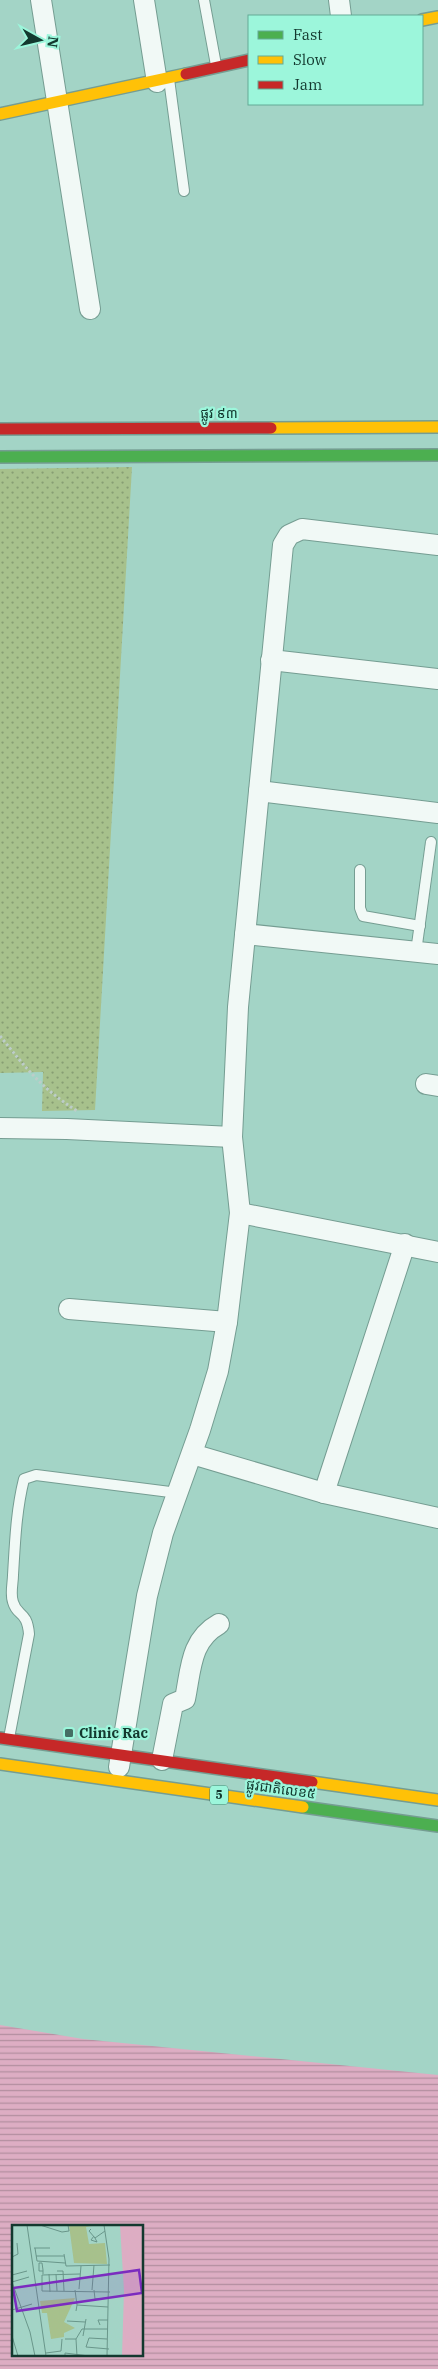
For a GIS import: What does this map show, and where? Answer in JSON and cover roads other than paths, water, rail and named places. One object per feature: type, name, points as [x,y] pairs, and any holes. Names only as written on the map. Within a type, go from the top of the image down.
[{"type":"main road","points":[[423,20],[438,17]]},
{"type":"main road","points":[[0,114],[248,60]]},
{"type":"main road","name":"ផ្លូវ ៩៣","points":[[0,429],[438,427]]},
{"type":"main road","points":[[0,456],[438,455]]},
{"type":"main road","name":"ផ្លូវជាតិលេខ៥","points":[[4,1738],[438,1800]]},
{"type":"main road","name":"ផ្លូវជាតិលេខ៥","points":[[0,1764],[438,1826]]},
{"type":"street","points":[[41,0],[59,101],[90,309]]},
{"type":"street","points":[[144,0],[163,80]]},
{"type":"street","points":[[339,0],[341,15]]},
{"type":"street","points":[[117,1780],[147,1596],[163,1533],[192,1454],[218,1371],[228,1322],[240,1213],[232,1137],[238,1007],[282,545],[289,535],[302,528],[438,544]]},
{"type":"street","points":[[271,660],[438,680]]},
{"type":"street","points":[[259,791],[438,812]]},
{"type":"street","points":[[245,934],[438,954]]},
{"type":"street","points":[[0,1128],[67,1129],[232,1137]]},
{"type":"street","points":[[240,1213],[438,1252]]},
{"type":"street","points":[[324,1492],[404,1244]]},
{"type":"street","points":[[69,1309],[228,1322]]},
{"type":"street","points":[[192,1454],[324,1492],[438,1518]]},
{"type":"street","points":[[162,1760],[170,1713],[174,1704],[186,1699],[194,1653],[198,1642],[209,1630],[218,1624]]},
{"type":"lane","points":[[204,0],[216,68]]},
{"type":"lane","points":[[163,80],[184,191]]},
{"type":"lane","points":[[416,952],[432,842]]},
{"type":"lane","points":[[360,870],[360,908],[363,916],[420,926]]},
{"type":"lane","points":[[4,1738],[29,1634],[28,1622],[24,1615],[16,1610],[12,1601],[16,1534],[24,1479],[36,1475],[178,1494]]},
{"type":"place","name":"Clinic Rac","points":[[69,1733]]}]
